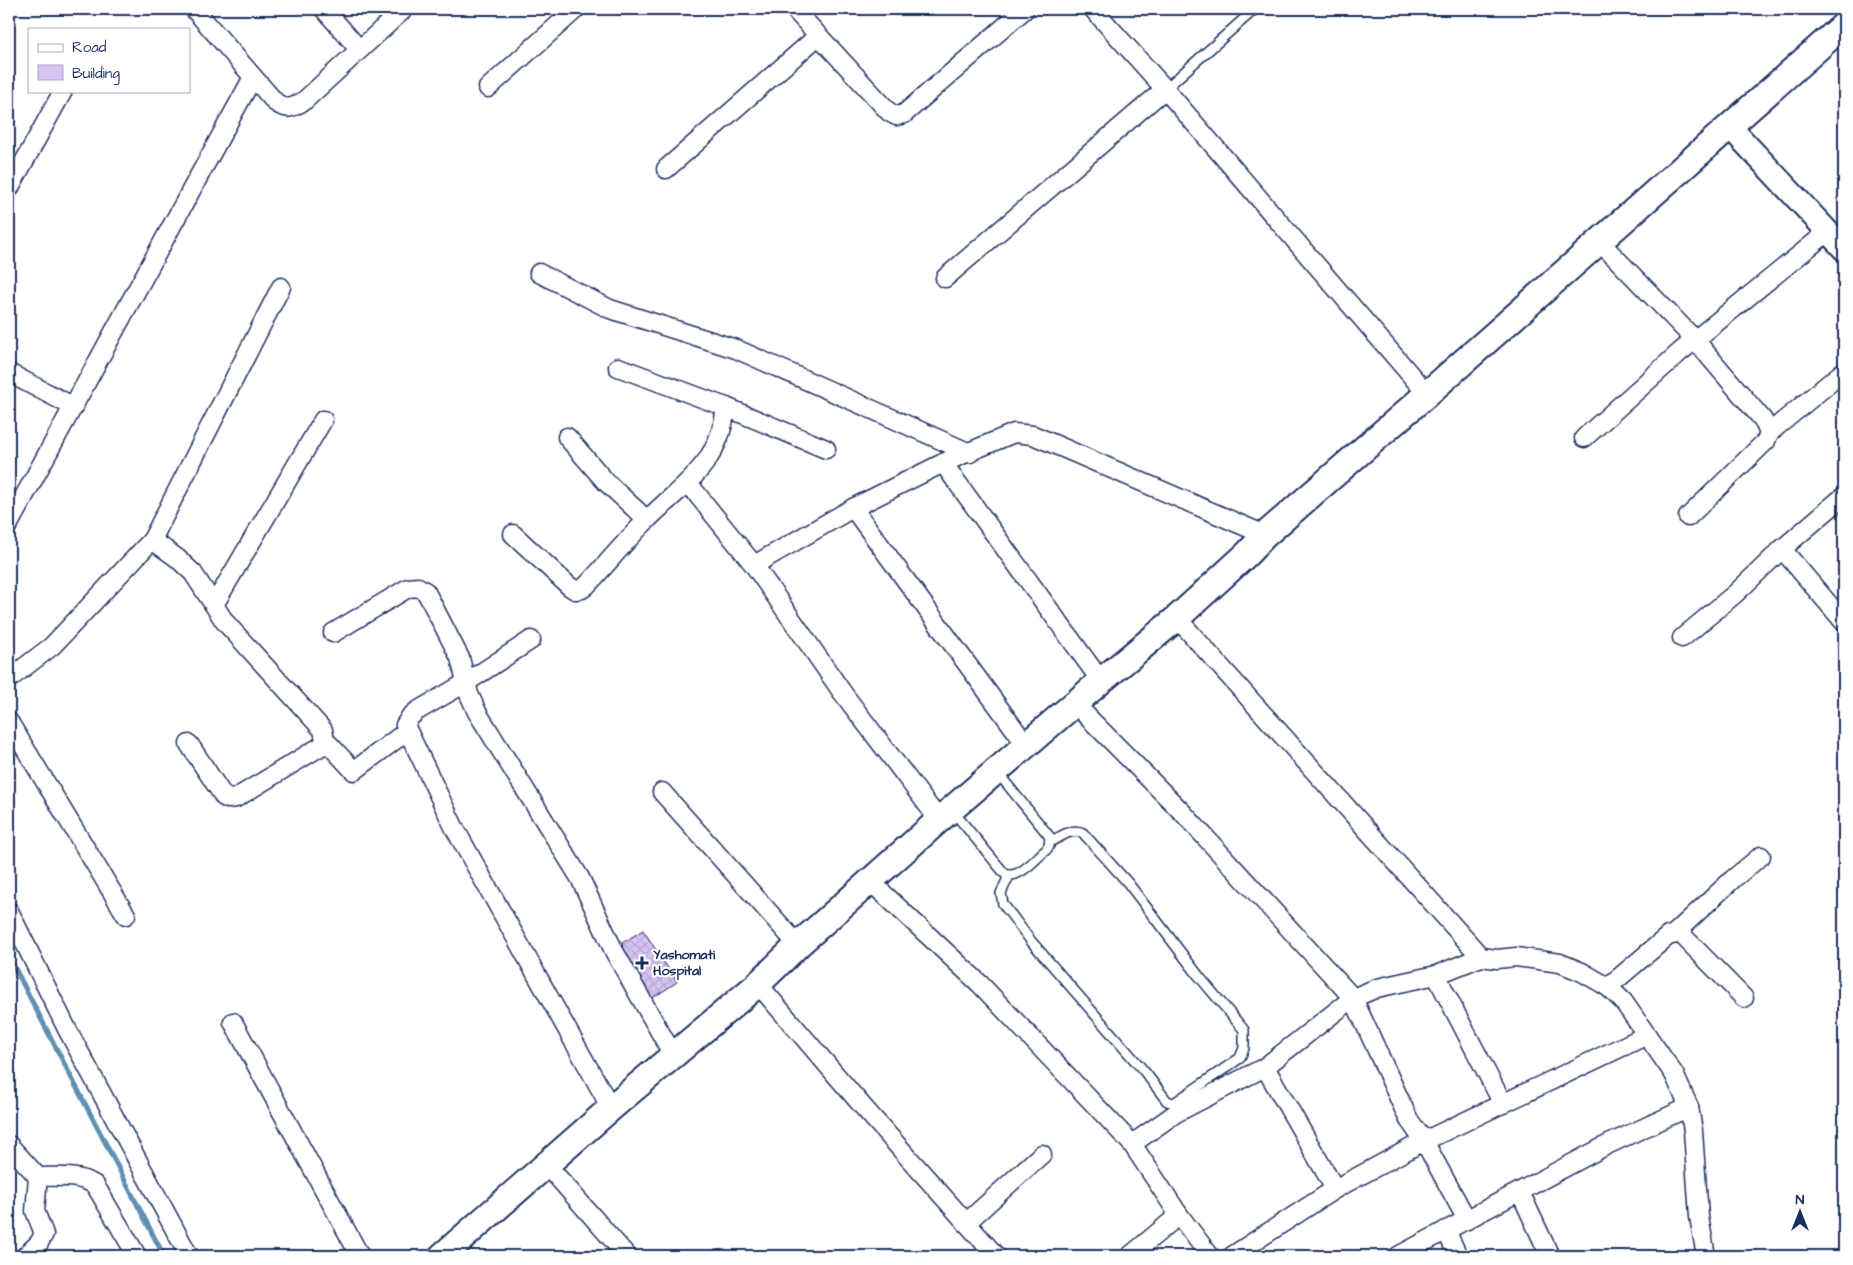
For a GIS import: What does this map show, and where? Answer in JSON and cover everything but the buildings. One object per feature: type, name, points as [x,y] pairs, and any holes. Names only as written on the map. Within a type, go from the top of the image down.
[{"type":"main road","points":[[442,1256],[611,1108],[758,984],[798,945],[945,815],[1101,681],[1178,618],[1265,535],[1600,242],[1844,25]]},
{"type":"street","points":[[194,9],[275,102],[282,107],[289,108],[297,106],[305,100],[404,9]]},
{"type":"street","points":[[324,9],[359,49]]},
{"type":"street","points":[[488,88],[576,9]]},
{"type":"street","points":[[794,9],[889,112],[896,116],[901,116],[1025,9]]},
{"type":"street","points":[[1093,9],[1165,89],[1427,394]]},
{"type":"street","points":[[666,169],[818,36]]},
{"type":"street","points":[[9,524],[253,77]]},
{"type":"street","points":[[945,278],[1165,89]]},
{"type":"street","points":[[9,189],[62,92]]},
{"type":"street","points":[[1730,127],[1844,249]]},
{"type":"street","points":[[1584,438],[1695,340],[1829,231]]},
{"type":"street","points":[[1600,242],[1695,340],[1763,420],[1769,433]]},
{"type":"street","points":[[539,273],[610,309],[736,349],[970,452]]},
{"type":"street","points":[[9,679],[52,646],[152,540],[281,287]]},
{"type":"street","points":[[618,367],[726,406],[826,449]]},
{"type":"street","points":[[1688,517],[1766,442],[1769,433],[1844,371]]},
{"type":"street","points":[[9,373],[74,406]]},
{"type":"street","points":[[513,534],[569,586],[578,590],[587,585],[647,520],[688,483],[716,448],[726,406]]},
{"type":"street","points":[[214,605],[323,420]]},
{"type":"street","points":[[754,565],[853,508],[943,463],[1014,433],[1033,435],[1265,535]]},
{"type":"street","points":[[567,437],[606,482],[647,520]]},
{"type":"street","points":[[943,463],[1101,681]]},
{"type":"street","points":[[688,483],[754,565],[842,692],[945,815]]},
{"type":"street","points":[[1682,638],[1736,593],[1782,549],[1843,500]]},
{"type":"street","points":[[853,508],[1027,746]]},
{"type":"street","points":[[152,540],[186,565],[193,573],[225,622],[322,730],[325,740],[354,771],[407,731]]},
{"type":"street","points":[[1782,549],[1844,622]]},
{"type":"street","points":[[333,634],[408,588],[418,587],[426,592],[460,658],[471,699],[477,712],[580,878],[614,951],[673,1055]]},
{"type":"street","points":[[1178,618],[1481,957]]},
{"type":"street","points":[[531,640],[467,682],[417,711],[407,720],[405,725],[455,829],[611,1108]]},
{"type":"street","points":[[1075,704],[1184,814],[1353,998],[1409,1120],[1424,1141],[1467,1220]]},
{"type":"street","points":[[9,722],[126,915]]},
{"type":"street","points":[[189,744],[224,798],[228,799],[236,798],[323,745],[325,740]]},
{"type":"street","points":[[662,792],[798,945]]},
{"type":"street","points":[[1608,987],[1668,936],[1675,933],[1760,856]]},
{"type":"street","points":[[871,882],[980,984],[1132,1144],[1179,1215],[1210,1256]]},
{"type":"street","points":[[9,911],[67,1029],[190,1256]]},
{"type":"street","points":[[1675,933],[1680,934],[1744,998]]},
{"type":"street","points":[[1132,1144],[1176,1113],[1265,1067],[1353,998],[1377,988],[1436,975],[1481,957],[1497,959],[1516,957],[1560,963],[1582,972],[1608,987],[1623,1001],[1674,1074],[1689,1107],[1693,1131],[1700,1218],[1706,1256]]},
{"type":"street","points":[[1436,975],[1503,1104]]},
{"type":"street","points":[[758,984],[996,1256]]},
{"type":"street","points":[[233,1022],[360,1256]]},
{"type":"street","points":[[1232,1256],[1336,1189],[1424,1141],[1647,1035]]},
{"type":"street","points":[[1265,1067],[1336,1189]]},
{"type":"street","points":[[1398,1256],[1609,1144],[1689,1107]]},
{"type":"street","points":[[9,1145],[38,1177],[35,1211],[44,1234],[25,1256]]},
{"type":"street","points":[[966,1223],[1042,1154]]},
{"type":"street","points":[[548,1165],[627,1256]]},
{"type":"street","points":[[38,1177],[74,1177],[88,1180],[95,1185],[137,1256]]},
{"type":"street","points":[[1520,1192],[1550,1256]]},
{"type":"street","points":[[1130,1256],[1179,1215]]},
{"type":"street","points":[[1446,1230],[1458,1256]]},
{"type":"lane","points":[[1165,89],[1255,9]]},
{"type":"lane","points":[[997,772],[1046,832],[1050,842]]},
{"type":"lane","points":[[945,815],[1009,876]]},
{"type":"lane","points":[[1080,831],[1084,833],[1128,883],[1198,975],[1244,1030],[1244,1048],[1240,1058],[1174,1103],[1167,1101],[1144,1071],[1031,941],[1003,904],[1001,893],[1009,876],[1018,874],[1046,850],[1050,842],[1072,832],[1080,831]]},
{"type":"waterway","points":[[9,957],[164,1256]]},
{"type":"place","name":"Yashomati Hospital","points":[[642,963]]}]
